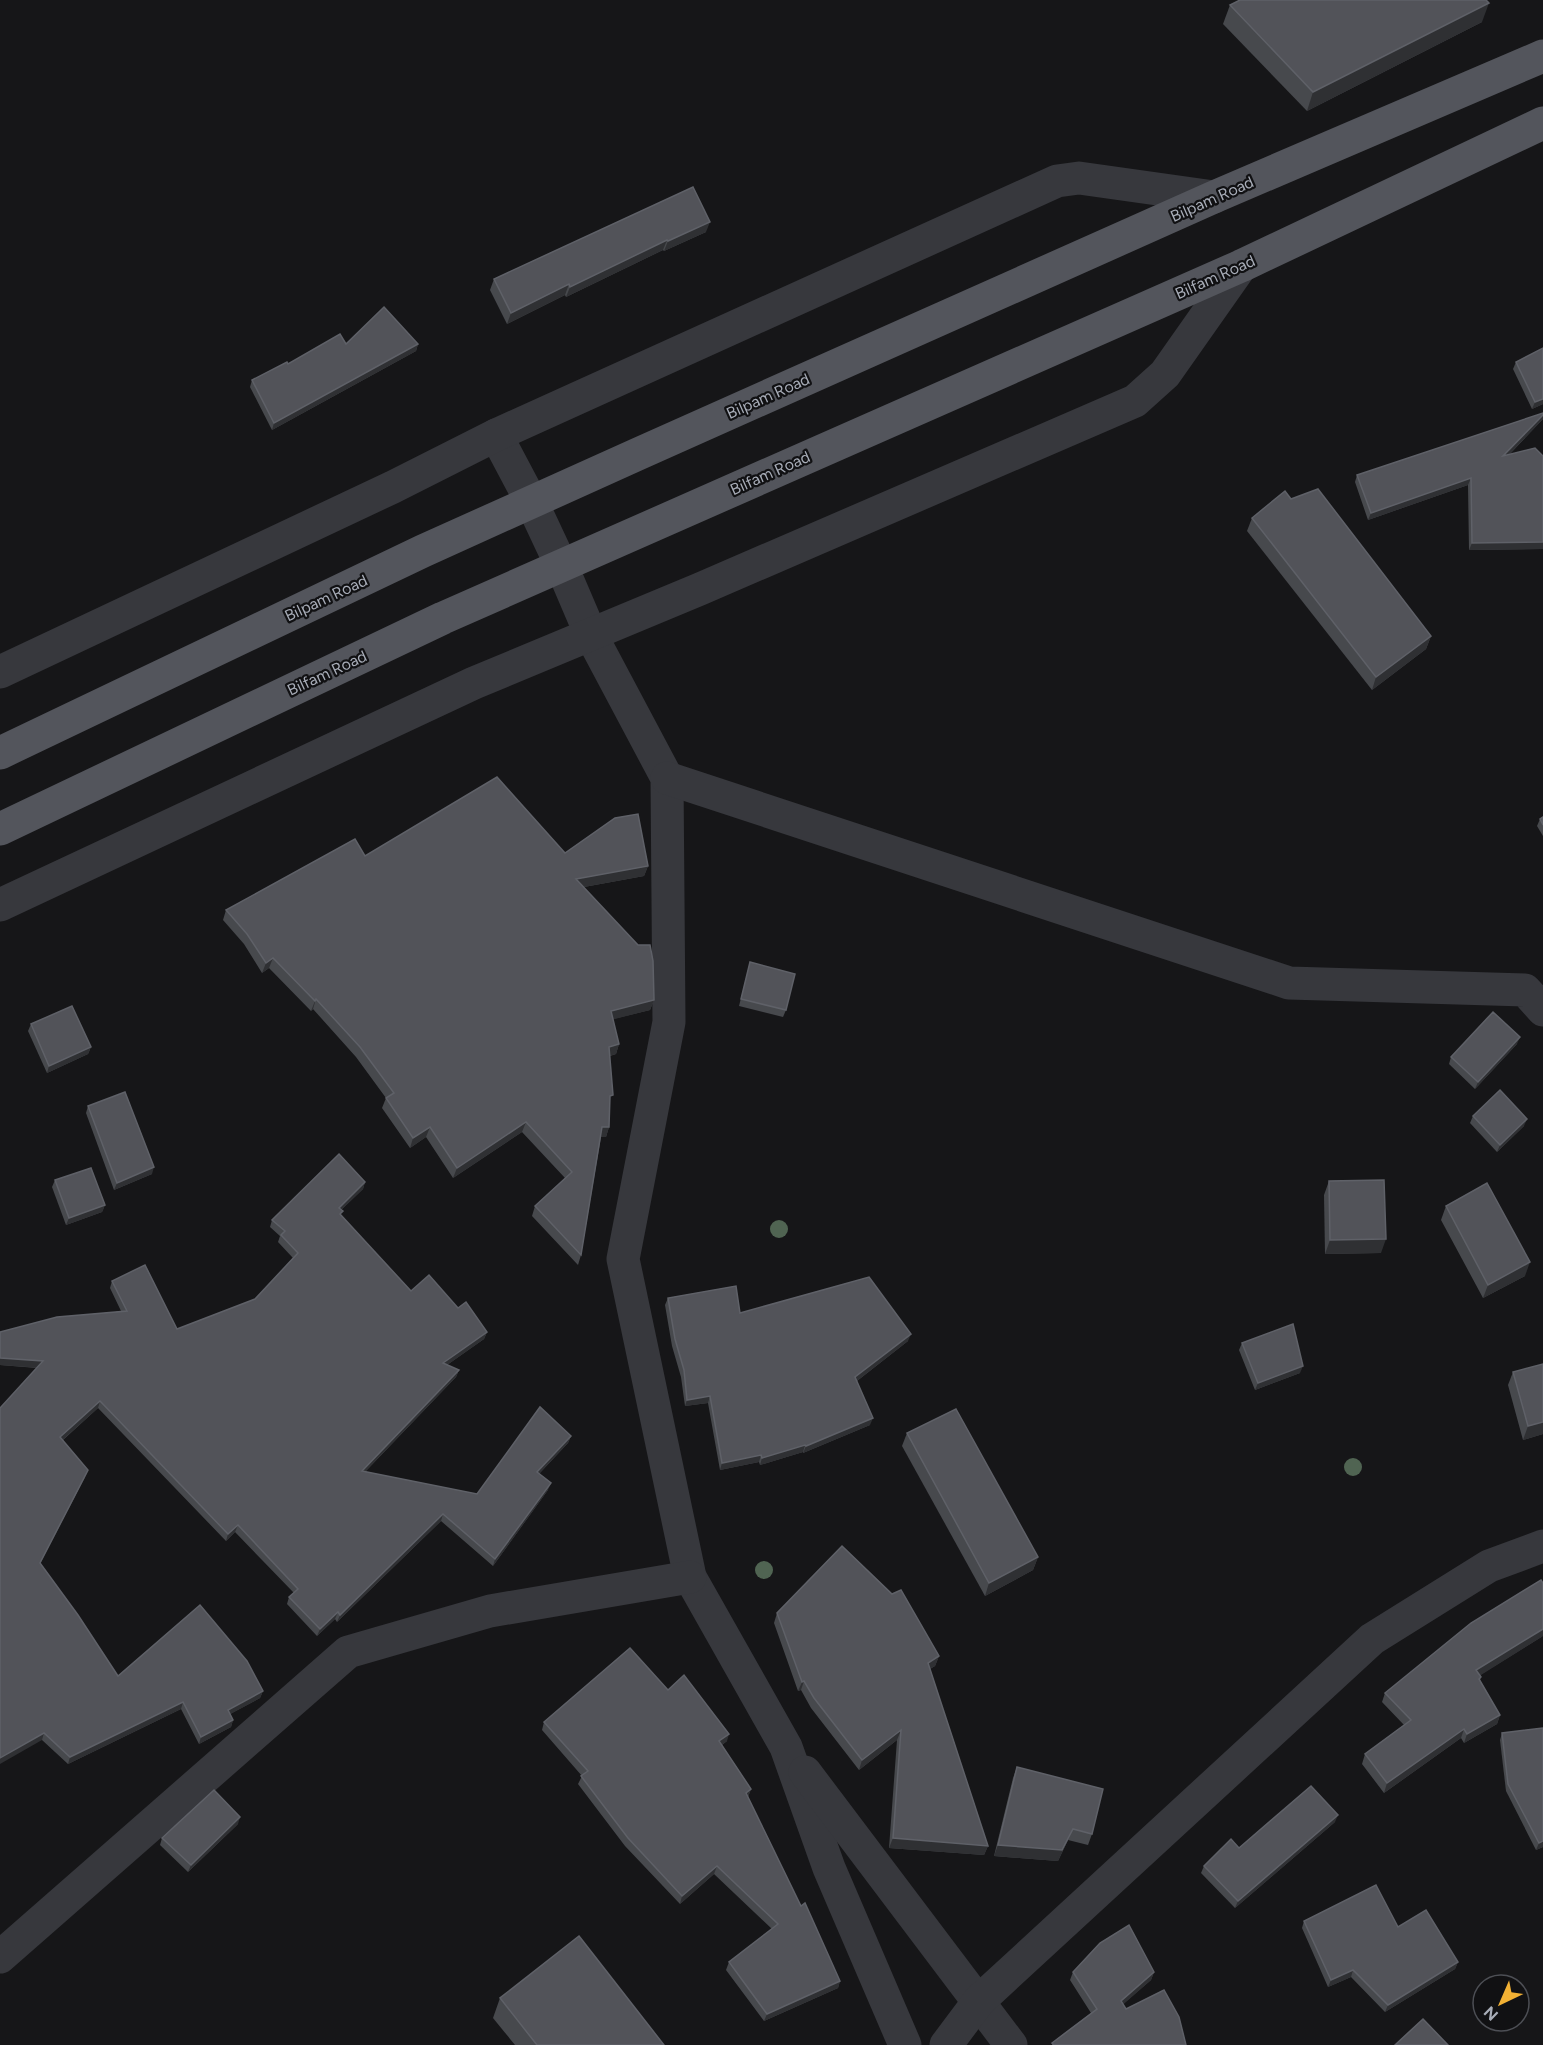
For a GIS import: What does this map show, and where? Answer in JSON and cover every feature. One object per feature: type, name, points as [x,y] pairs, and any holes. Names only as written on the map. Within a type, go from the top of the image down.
[{"type":"main road","name":"Bilpam Road","points":[[0,753],[423,551],[1214,197],[1543,56]]},
{"type":"main road","name":"Bilfam Road","points":[[0,829],[443,618],[1241,266],[1543,123]]},
{"type":"street","points":[[0,672],[382,492],[496,435],[1057,181],[1079,178],[1214,197]]},
{"type":"street","points":[[0,905],[474,683],[591,635],[1134,401],[1165,374],[1241,266]]},
{"type":"street","points":[[496,435],[532,503],[591,635],[667,778],[669,1022],[623,1258],[690,1577],[786,1747],[1011,2045]]},
{"type":"street","points":[[667,778],[1289,983],[1525,990],[1543,1010]]},
{"type":"street","points":[[946,2045],[979,2001],[1372,1639],[1489,1566],[1543,1546]]},
{"type":"street","points":[[0,1957],[348,1652],[490,1611],[690,1577]]},
{"type":"street","points":[[786,1747],[829,1868],[905,2045]]},
{"type":"building","points":[[1240,0],[1486,0],[1489,3],[1313,92],[1230,5]]},
{"type":"building","points":[[693,187],[710,222],[570,287],[569,284],[511,313],[494,279]]},
{"type":"building","points":[[384,307],[418,344],[274,423],[252,380],[287,362],[288,364],[340,334],[346,344]]},
{"type":"building","points":[[1543,348],[1543,399],[1535,402],[1516,362]]},
{"type":"building","points":[[1543,413],[1503,456],[1535,448],[1543,456],[1543,542],[1472,543],[1471,478],[1371,513],[1357,475]]},
{"type":"building","points":[[1318,489],[1431,636],[1376,677],[1252,518],[1285,491],[1291,499]]},
{"type":"building","points":[[497,777],[565,853],[615,818],[638,814],[648,866],[576,879],[638,945],[650,945],[653,961],[654,1000],[611,1011],[619,1044],[609,1047],[613,1095],[610,1096],[609,1127],[602,1127],[581,1255],[535,1206],[572,1172],[526,1122],[457,1168],[430,1127],[413,1138],[386,1098],[394,1093],[360,1047],[316,999],[315,1001],[273,958],[266,963],[247,934],[226,910],[355,839],[365,856]]},
{"type":"building","points":[[750,962],[795,974],[786,1010],[741,999]]},
{"type":"building","points":[[72,1006],[91,1047],[49,1066],[31,1024]]},
{"type":"building","points":[[1493,1012],[1520,1037],[1478,1082],[1451,1057]]},
{"type":"building","points":[[1500,1090],[1527,1119],[1500,1145],[1473,1116]]},
{"type":"building","points":[[125,1092],[154,1167],[117,1183],[88,1106]]},
{"type":"building","points":[[339,1154],[365,1182],[339,1208],[343,1211],[340,1214],[411,1291],[429,1275],[458,1308],[466,1302],[487,1332],[443,1363],[459,1370],[362,1471],[477,1494],[540,1407],[571,1436],[537,1472],[551,1483],[495,1559],[443,1514],[340,1615],[338,1612],[320,1629],[289,1597],[298,1589],[238,1525],[228,1534],[100,1401],[60,1437],[88,1470],[40,1563],[118,1676],[200,1605],[247,1661],[263,1691],[228,1710],[233,1720],[201,1737],[183,1702],[70,1757],[44,1733],[0,1758],[0,1408],[43,1361],[0,1358],[0,1332],[57,1317],[127,1311],[112,1281],[145,1265],[177,1329],[255,1299],[298,1253],[281,1235],[285,1231],[272,1220]]},
{"type":"building","points":[[91,1168],[105,1205],[69,1218],[55,1180]]},
{"type":"building","points":[[1384,1180],[1386,1239],[1330,1240],[1329,1181]]},
{"type":"building","points":[[1487,1183],[1530,1262],[1488,1285],[1446,1206]]},
{"type":"building","points":[[869,1277],[911,1334],[855,1377],[873,1418],[806,1446],[762,1458],[761,1455],[722,1463],[710,1396],[687,1400],[684,1370],[675,1339],[668,1298],[736,1286],[740,1313]]},
{"type":"building","points":[[1293,1324],[1303,1366],[1258,1383],[1242,1343]]},
{"type":"building","points":[[1543,1364],[1543,1422],[1528,1426],[1513,1372]]},
{"type":"building","points":[[956,1409],[1038,1557],[989,1583],[907,1433]]},
{"type":"building","points":[[842,1546],[892,1594],[901,1590],[939,1656],[928,1663],[988,1846],[893,1838],[901,1730],[862,1760],[814,1698],[804,1681],[802,1682],[777,1613]]},
{"type":"building","points":[[1541,1580],[1543,1583],[1543,1629],[1476,1670],[1500,1715],[1467,1734],[1464,1729],[1387,1783],[1365,1754],[1411,1720],[1385,1693],[1471,1623]]},
{"type":"building","points":[[630,1648],[668,1690],[684,1675],[729,1734],[719,1741],[751,1789],[746,1793],[801,1906],[805,1903],[840,1981],[767,2014],[729,1962],[778,1924],[717,1866],[682,1896],[628,1838],[581,1776],[588,1771],[544,1722]]},
{"type":"building","points":[[1543,1728],[1543,1841],[1539,1843],[1508,1784],[1502,1733]]},
{"type":"building","points":[[1017,1767],[1103,1789],[1092,1834],[1073,1829],[1062,1850],[998,1845]]},
{"type":"building","points":[[1311,1786],[1338,1815],[1238,1901],[1204,1866],[1231,1839],[1239,1848]]},
{"type":"building","points":[[214,1790],[240,1817],[191,1865],[162,1838]]},
{"type":"building","points":[[1376,1885],[1398,1927],[1426,1910],[1458,1962],[1388,2005],[1353,1970],[1331,1980],[1304,1921]]},
{"type":"building","points":[[1129,1925],[1154,1972],[1121,2001],[1126,2009],[1164,1990],[1179,2017],[1186,2045],[1054,2045],[1052,2043],[1097,2009],[1073,1972],[1100,1943]]},
{"type":"building","points":[[579,1936],[664,2045],[537,2045],[500,1998]]},
{"type":"building","points":[[1423,2019],[1448,2045],[1395,2045]]}]
